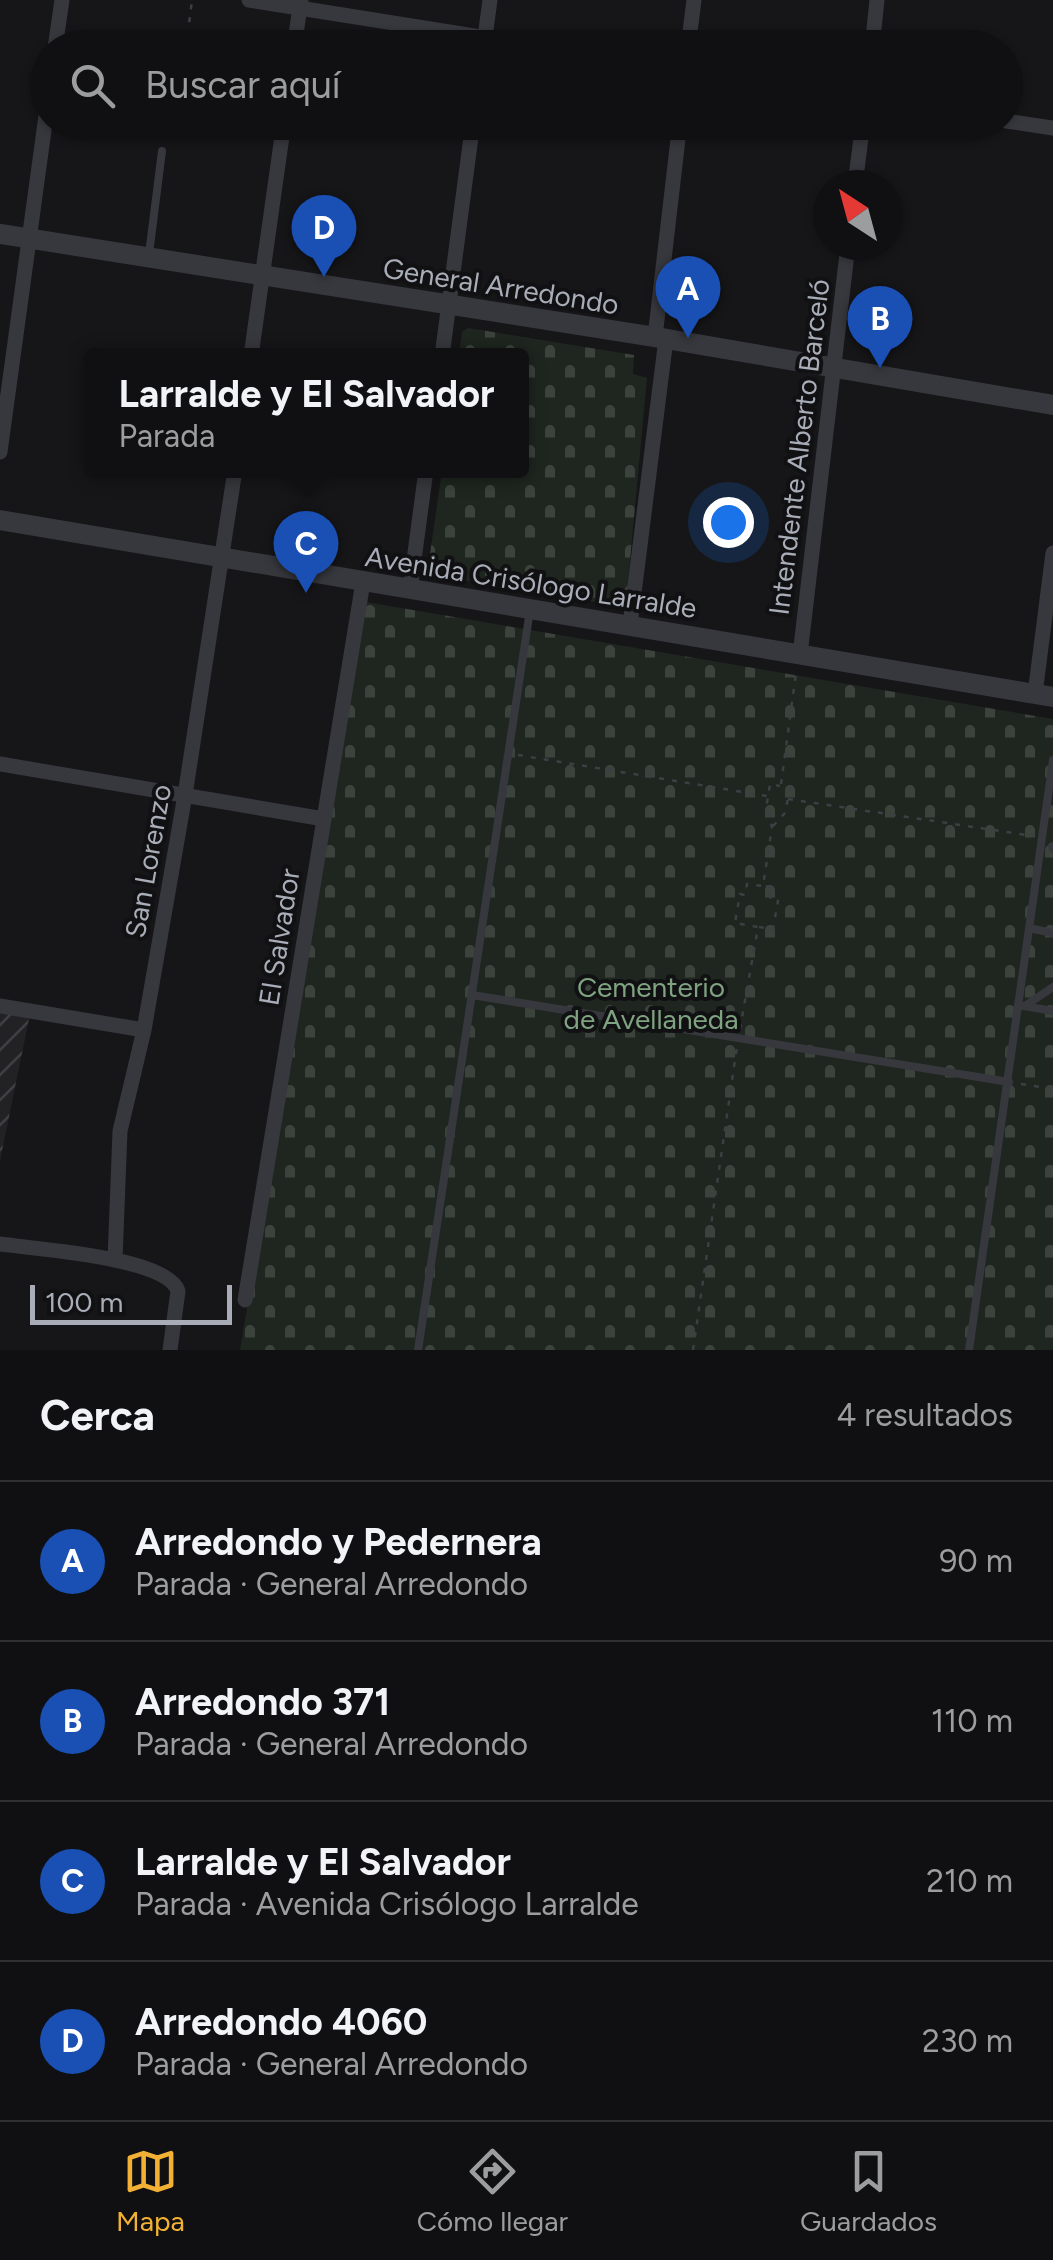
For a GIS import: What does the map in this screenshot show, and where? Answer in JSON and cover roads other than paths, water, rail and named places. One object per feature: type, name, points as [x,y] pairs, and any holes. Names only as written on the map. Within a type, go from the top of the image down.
[{"type":"street","points":[[58,30],[62,0]]},
{"type":"street","points":[[249,0],[300,4],[426,30]]},
{"type":"street","points":[[486,30],[490,0]]},
{"type":"street","points":[[690,30],[694,0]]},
{"type":"street","points":[[874,30],[877,0]]},
{"type":"street","points":[[296,30],[300,4]]},
{"type":"street","points":[[1023,123],[1053,128]]},
{"type":"street","points":[[0,452],[42,140]]},
{"type":"street","points":[[253,348],[282,140]]},
{"type":"street","points":[[443,348],[472,140]]},
{"type":"street","points":[[630,626],[678,140]]},
{"type":"street","points":[[858,170],[861,140]]},
{"type":"street","name":"General Arredondo","points":[[0,234],[1053,404]]},
{"type":"street","name":"Intendente Alberto Barceló","points":[[800,655],[846,260]]},
{"type":"street","name":"San Lorenzo","points":[[114,1260],[120,1131],[144,1030],[185,795],[233,478]]},
{"type":"street","points":[[410,590],[425,478]]},
{"type":"street","name":"Avenida Crisólogo Larralde","points":[[0,520],[410,590],[528,620],[630,626],[1044,695]]},
{"type":"street","points":[[1044,695],[1053,554]]},
{"type":"street","name":"El Salvador","points":[[245,1300],[364,582]]},
{"type":"street","points":[[0,764],[324,819]]},
{"type":"street","points":[[0,1006],[144,1030]]},
{"type":"street","points":[[0,1244],[114,1260],[168,1276],[178,1290],[170,1350]]},
{"type":"lane","points":[[148,258],[162,151]]},
{"type":"lane","points":[[418,1350],[528,620]]},
{"type":"lane","points":[[969,1350],[1022,1005],[1053,760]]},
{"type":"lane","points":[[1042,841],[1053,847]]},
{"type":"lane","points":[[1029,928],[1053,936]]},
{"type":"lane","points":[[1022,1005],[1053,987]]},
{"type":"lane","points":[[472,995],[1009,1082]]},
{"type":"lane","points":[[1022,1005],[1053,1011]]},
{"type":"place","name":"Arredondo 4060","points":[[324,277]]},
{"type":"place","name":"Arredondo y Pedernera","points":[[688,338]]},
{"type":"place","name":"Arredondo 371","points":[[880,368]]},
{"type":"place","name":"Larralde y El Salvador","points":[[306,593]]},
{"type":"park label","name":"Cementerio de Avellaneda","points":[[651,1003]]}]
